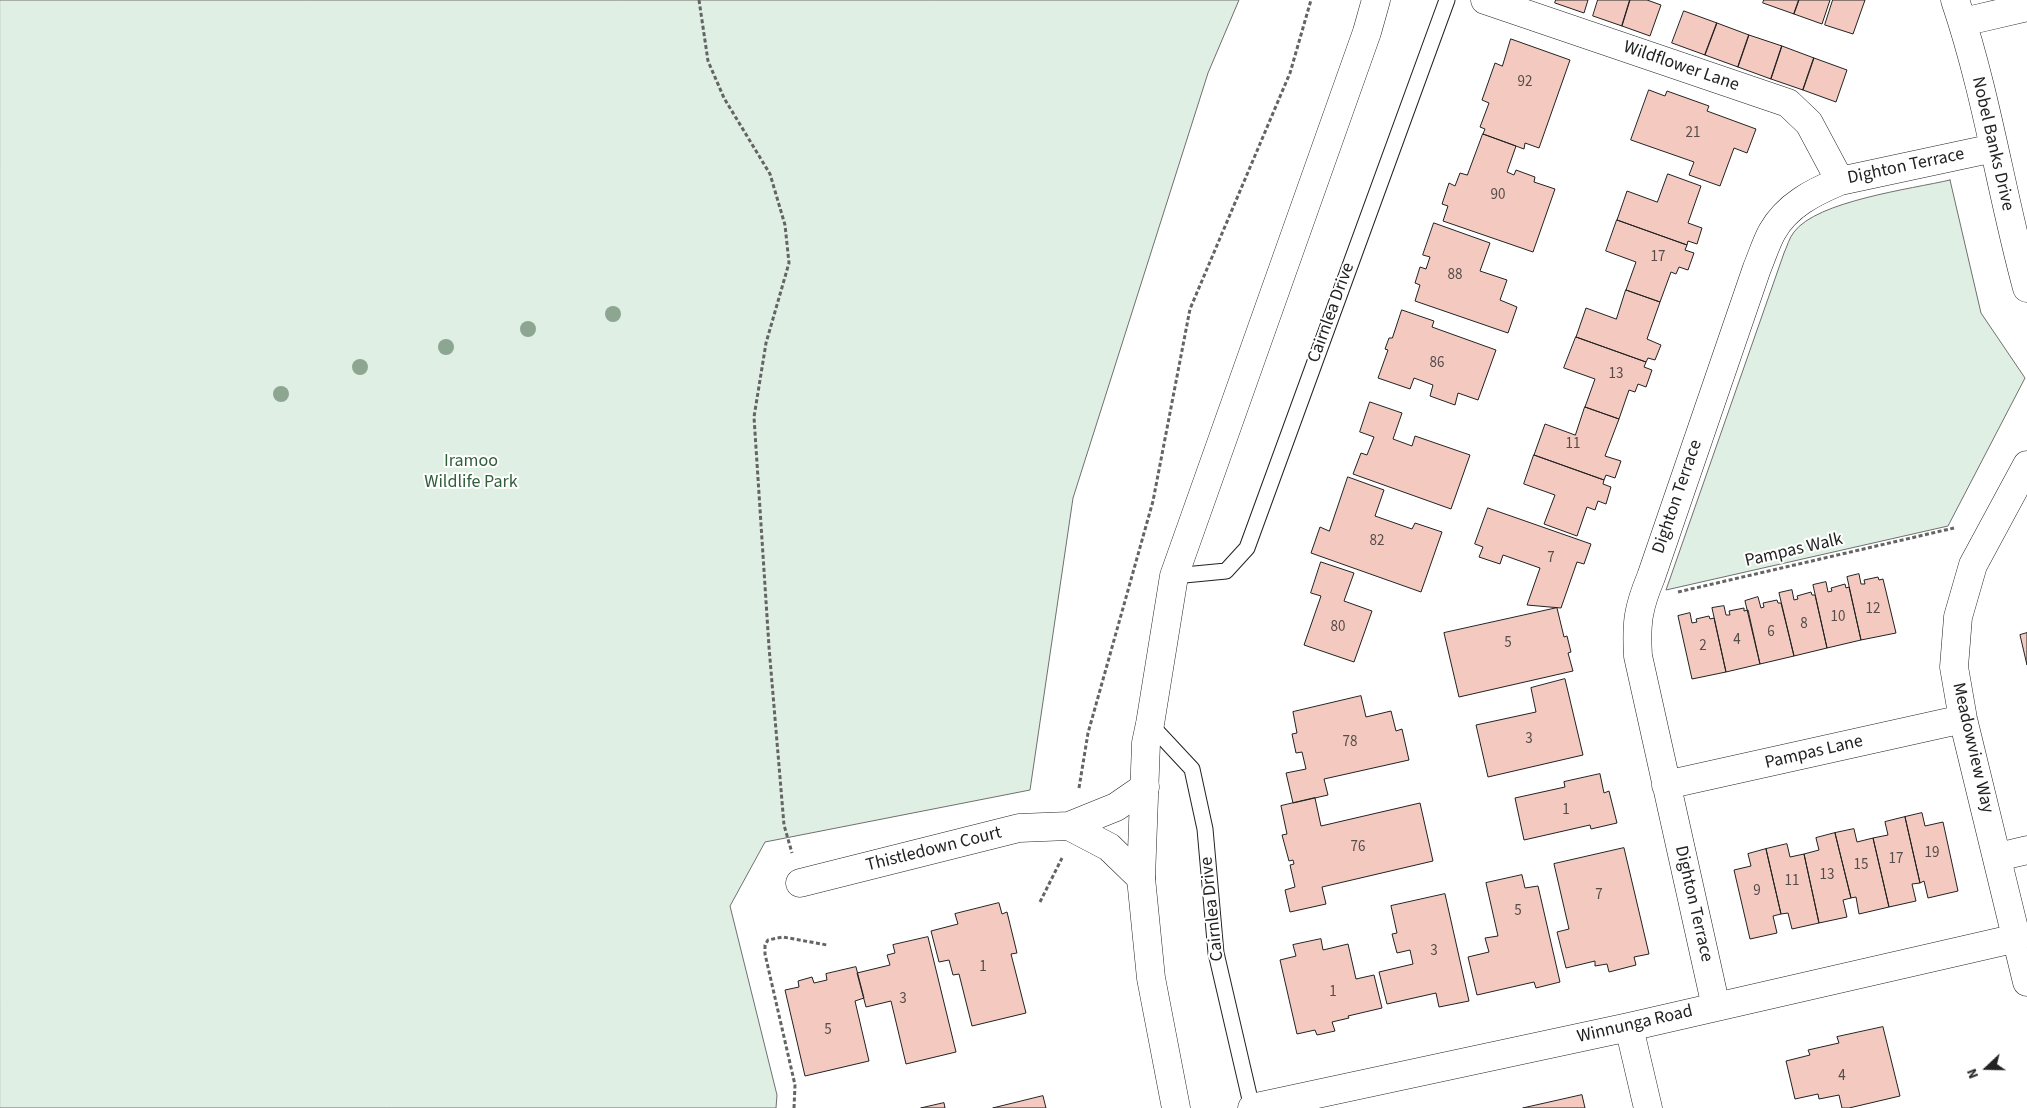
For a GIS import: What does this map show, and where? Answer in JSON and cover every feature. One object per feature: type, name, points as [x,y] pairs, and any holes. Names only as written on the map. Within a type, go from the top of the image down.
[{"type":"street","points":[[1176,1108],[1152,978],[1141,878],[1146,743],[1174,576],[1367,32],[1376,0]]},
{"type":"street","name":"Wildflower Lane","points":[[1485,0],[1788,103],[1809,123],[1840,181]]},
{"type":"street","points":[[1959,11],[2027,7]]},
{"type":"street","name":"Nobel Banks Drive","points":[[1959,11],[2027,288]]},
{"type":"street","name":"Dighton Terrace","points":[[1716,1007],[1638,656],[1636,627],[1640,601],[1651,577],[1757,268],[1773,230],[1797,203],[1817,191],[1840,181],[1994,148]]},
{"type":"street","name":"Meadowview Way","points":[[2027,465],[1973,565],[1958,617],[1954,667],[1963,720],[1998,856],[2027,982]]},
{"type":"street","name":"Pampas Lane","points":[[1666,785],[1963,720]]},
{"type":"street","name":"Thistledown Court","points":[[1067,838],[1145,787]]},
{"type":"street","name":"Thistledown Court","points":[[800,883],[1019,828],[1109,847],[1141,878]]},
{"type":"street","points":[[1998,856],[2027,850]]},
{"type":"street","name":"Winnunga Road","points":[[1252,1108],[1629,1027],[2016,938]]},
{"type":"street","points":[[1629,1027],[1648,1108]]},
{"type":"lane","name":"Cairnlea Drive","points":[[1174,576],[1226,571],[1247,548],[1447,0]]},
{"type":"lane","name":"Cairnlea Drive","points":[[1150,724],[1192,769],[1205,829],[1216,953],[1252,1108]]},
{"type":"path","points":[[699,0],[708,61],[724,98],[770,174],[785,226],[789,263],[766,343],[754,417],[769,647],[784,825],[800,883]]},
{"type":"path","points":[[1078,789],[1088,733],[1153,501],[1190,309],[1290,73],[1311,0]]},
{"type":"path","name":"Pampas Walk","points":[[1640,601],[1954,528]]},
{"type":"path","points":[[1040,902],[1067,838]]},
{"type":"path","points":[[794,1108],[795,1085],[765,954],[765,946],[768,940],[783,937],[827,945]]},
{"type":"green space","name":"Iramoo Wildlife Park","points":[[0,0],[1239,0],[1208,73],[1073,498],[1030,790],[765,842],[730,906],[777,1095],[776,1108],[0,1108]]},
{"type":"green space","points":[[1950,180],[1981,313],[2025,378],[1948,526],[1666,590],[1792,234],[1806,221],[1843,204]]},
{"type":"building","points":[[1556,0],[1588,0],[1584,13],[1555,3]]},
{"type":"building","points":[[1598,0],[1630,0],[1622,26],[1593,16]]},
{"type":"building","points":[[1630,0],[1647,0],[1661,5],[1650,36],[1622,26]]},
{"type":"building","points":[[1764,0],[1799,0],[1794,14],[1763,3]]},
{"type":"building","points":[[1799,0],[1830,0],[1822,24],[1794,14]]},
{"type":"building","points":[[1833,0],[1865,0],[1853,34],[1825,25]]},
{"type":"building","points":[[1684,11],[1717,23],[1705,55],[1672,43]]},
{"type":"building","points":[[1717,23],[1749,35],[1738,67],[1705,55]]},
{"type":"building","points":[[1749,35],[1782,46],[1771,79],[1738,67]]},
{"type":"building","points":[[1511,39],[1570,60],[1539,148],[1525,143],[1524,149],[1483,134],[1485,129],[1480,127],[1489,103],[1482,100],[1495,63],[1502,66]]},
{"type":"building","points":[[1782,46],[1814,58],[1803,90],[1771,79]]},
{"type":"building","points":[[1814,58],[1847,70],[1836,102],[1803,90]]},
{"type":"building","points":[[1649,90],[1665,96],[1667,91],[1709,106],[1707,111],[1756,129],[1747,153],[1734,148],[1720,186],[1689,175],[1694,162],[1631,140]]},
{"type":"building","points":[[1483,134],[1516,146],[1507,172],[1514,175],[1516,170],[1535,177],[1534,182],[1555,189],[1533,252],[1443,221],[1448,206],[1442,204],[1449,183],[1455,186],[1460,173],[1467,175]]},
{"type":"building","points":[[1668,174],[1701,186],[1688,223],[1702,228],[1697,244],[1688,241],[1687,245],[1617,220],[1627,191],[1657,202]]},
{"type":"building","points":[[1617,220],[1687,245],[1685,250],[1694,253],[1688,270],[1679,267],[1676,274],[1671,272],[1660,302],[1626,290],[1636,262],[1606,251]]},
{"type":"building","points":[[1434,223],[1490,243],[1480,271],[1507,280],[1500,300],[1517,307],[1508,333],[1415,301],[1420,285],[1415,283],[1420,267],[1426,269],[1430,257],[1423,255]]},
{"type":"building","points":[[1626,290],[1660,302],[1647,339],[1661,345],[1655,360],[1648,358],[1646,362],[1576,337],[1586,308],[1616,319]]},
{"type":"building","points":[[1402,310],[1434,321],[1432,327],[1496,350],[1478,400],[1458,393],[1455,405],[1430,396],[1433,385],[1414,378],[1410,389],[1378,378],[1388,350],[1385,349],[1389,338],[1392,338]]},
{"type":"building","points":[[1576,337],[1646,362],[1644,367],[1652,370],[1646,387],[1638,384],[1635,392],[1629,390],[1619,419],[1585,407],[1595,379],[1564,368]]},
{"type":"building","points":[[1370,402],[1402,413],[1393,439],[1412,446],[1415,436],[1470,455],[1451,509],[1353,474],[1361,453],[1367,455],[1374,437],[1360,432]]},
{"type":"building","points":[[1585,407],[1619,419],[1605,456],[1621,461],[1615,478],[1606,475],[1604,480],[1534,455],[1545,424],[1575,435]]},
{"type":"building","points":[[1534,455],[1604,480],[1603,484],[1611,487],[1606,504],[1598,501],[1595,510],[1587,507],[1577,536],[1544,524],[1555,495],[1524,484]]},
{"type":"building","points":[[1348,477],[1384,490],[1375,516],[1412,529],[1415,523],[1442,532],[1421,592],[1311,553],[1320,527],[1329,531]]},
{"type":"building","points":[[1488,508],[1591,544],[1584,564],[1577,562],[1561,608],[1527,605],[1540,568],[1503,555],[1500,564],[1479,557],[1483,547],[1475,544]]},
{"type":"building","points":[[1321,562],[1354,573],[1344,601],[1372,611],[1354,662],[1304,645],[1321,596],[1311,593]]},
{"type":"building","points":[[1859,574],[1861,584],[1865,584],[1864,580],[1878,577],[1879,580],[1883,579],[1896,633],[1861,640],[1847,577]]},
{"type":"building","points":[[1826,582],[1828,592],[1832,591],[1831,588],[1845,584],[1846,588],[1849,587],[1861,640],[1827,648],[1813,585]]},
{"type":"building","points":[[1792,590],[1794,600],[1798,599],[1797,596],[1811,592],[1812,595],[1815,595],[1827,648],[1794,656],[1779,593]]},
{"type":"building","points":[[1758,597],[1761,608],[1764,607],[1763,603],[1777,600],[1778,603],[1781,603],[1794,656],[1760,664],[1745,601]]},
{"type":"building","points":[[1724,606],[1726,615],[1730,615],[1729,611],[1744,608],[1744,611],[1748,610],[1760,664],[1726,672],[1712,608]]},
{"type":"building","points":[[1557,608],[1564,637],[1567,636],[1571,652],[1568,653],[1573,671],[1459,697],[1444,633]]},
{"type":"building","points":[[1690,613],[1692,623],[1697,622],[1696,619],[1709,616],[1710,619],[1714,618],[1726,672],[1692,679],[1678,616]]},
{"type":"building","points":[[2027,633],[2027,665],[2020,635]]},
{"type":"building","points":[[1565,679],[1583,755],[1488,777],[1476,725],[1536,712],[1531,688]]},
{"type":"building","points":[[1361,696],[1366,717],[1391,711],[1396,731],[1402,729],[1409,760],[1324,779],[1328,795],[1293,803],[1286,773],[1306,769],[1302,752],[1296,753],[1292,734],[1297,733],[1293,712]]},
{"type":"building","points":[[1600,774],[1604,793],[1609,791],[1617,823],[1591,829],[1590,825],[1524,840],[1515,798],[1565,787],[1564,782]]},
{"type":"building","points":[[1315,798],[1321,826],[1420,803],[1433,861],[1322,887],[1326,904],[1290,912],[1285,890],[1295,887],[1290,865],[1294,864],[1293,860],[1289,861],[1282,835],[1287,834],[1281,806]]},
{"type":"building","points":[[1922,813],[1925,826],[1943,822],[1958,891],[1928,898],[1924,881],[1920,883],[1905,817]]},
{"type":"building","points":[[1905,817],[1920,883],[1912,884],[1916,901],[1889,907],[1873,838],[1888,835],[1885,822]]},
{"type":"building","points":[[1854,829],[1857,842],[1873,838],[1889,907],[1859,914],[1856,897],[1851,898],[1835,833]]},
{"type":"building","points":[[1835,833],[1851,898],[1843,900],[1847,917],[1819,923],[1804,854],[1819,850],[1816,838]]},
{"type":"building","points":[[1787,844],[1790,857],[1804,854],[1819,923],[1792,929],[1788,913],[1781,914],[1766,849]]},
{"type":"building","points":[[1624,848],[1649,954],[1634,957],[1636,965],[1609,972],[1607,964],[1595,966],[1595,961],[1566,968],[1557,932],[1569,929],[1554,864]]},
{"type":"building","points":[[1766,849],[1781,914],[1773,916],[1777,933],[1750,939],[1734,870],[1751,866],[1748,854]]},
{"type":"building","points":[[1522,875],[1525,888],[1538,886],[1560,982],[1536,988],[1534,982],[1477,995],[1468,957],[1489,952],[1485,938],[1498,936],[1486,883]]},
{"type":"building","points":[[1445,894],[1469,1001],[1439,1007],[1436,993],[1387,1004],[1379,972],[1413,964],[1410,950],[1397,953],[1392,934],[1397,933],[1391,906]]},
{"type":"building","points":[[999,903],[1002,914],[1007,912],[1017,953],[1011,954],[1026,1013],[972,1026],[959,974],[953,975],[949,960],[939,962],[931,931],[958,924],[955,914]]},
{"type":"building","points":[[928,937],[956,1052],[906,1064],[891,1001],[866,1007],[857,973],[890,965],[887,955],[895,953],[893,945]]},
{"type":"building","points":[[1321,939],[1323,950],[1348,944],[1356,979],[1374,975],[1382,1008],[1332,1022],[1335,1031],[1317,1035],[1315,1030],[1297,1034],[1280,960],[1296,956],[1293,945]]},
{"type":"building","points":[[856,967],[864,998],[855,1001],[869,1061],[805,1076],[785,990],[799,987],[798,981],[812,977],[814,983],[827,980],[826,974]]},
{"type":"building","points":[[1883,1027],[1900,1096],[1849,1108],[1842,1108],[1839,1095],[1819,1099],[1818,1094],[1795,1099],[1786,1061],[1810,1055],[1808,1050],[1839,1043],[1837,1037]]},
{"type":"building","points":[[1582,1095],[1585,1108],[1523,1108]]},
{"type":"building","points":[[1043,1096],[1046,1108],[993,1108]]},
{"type":"building","points":[[944,1103],[945,1108],[921,1108]]}]
